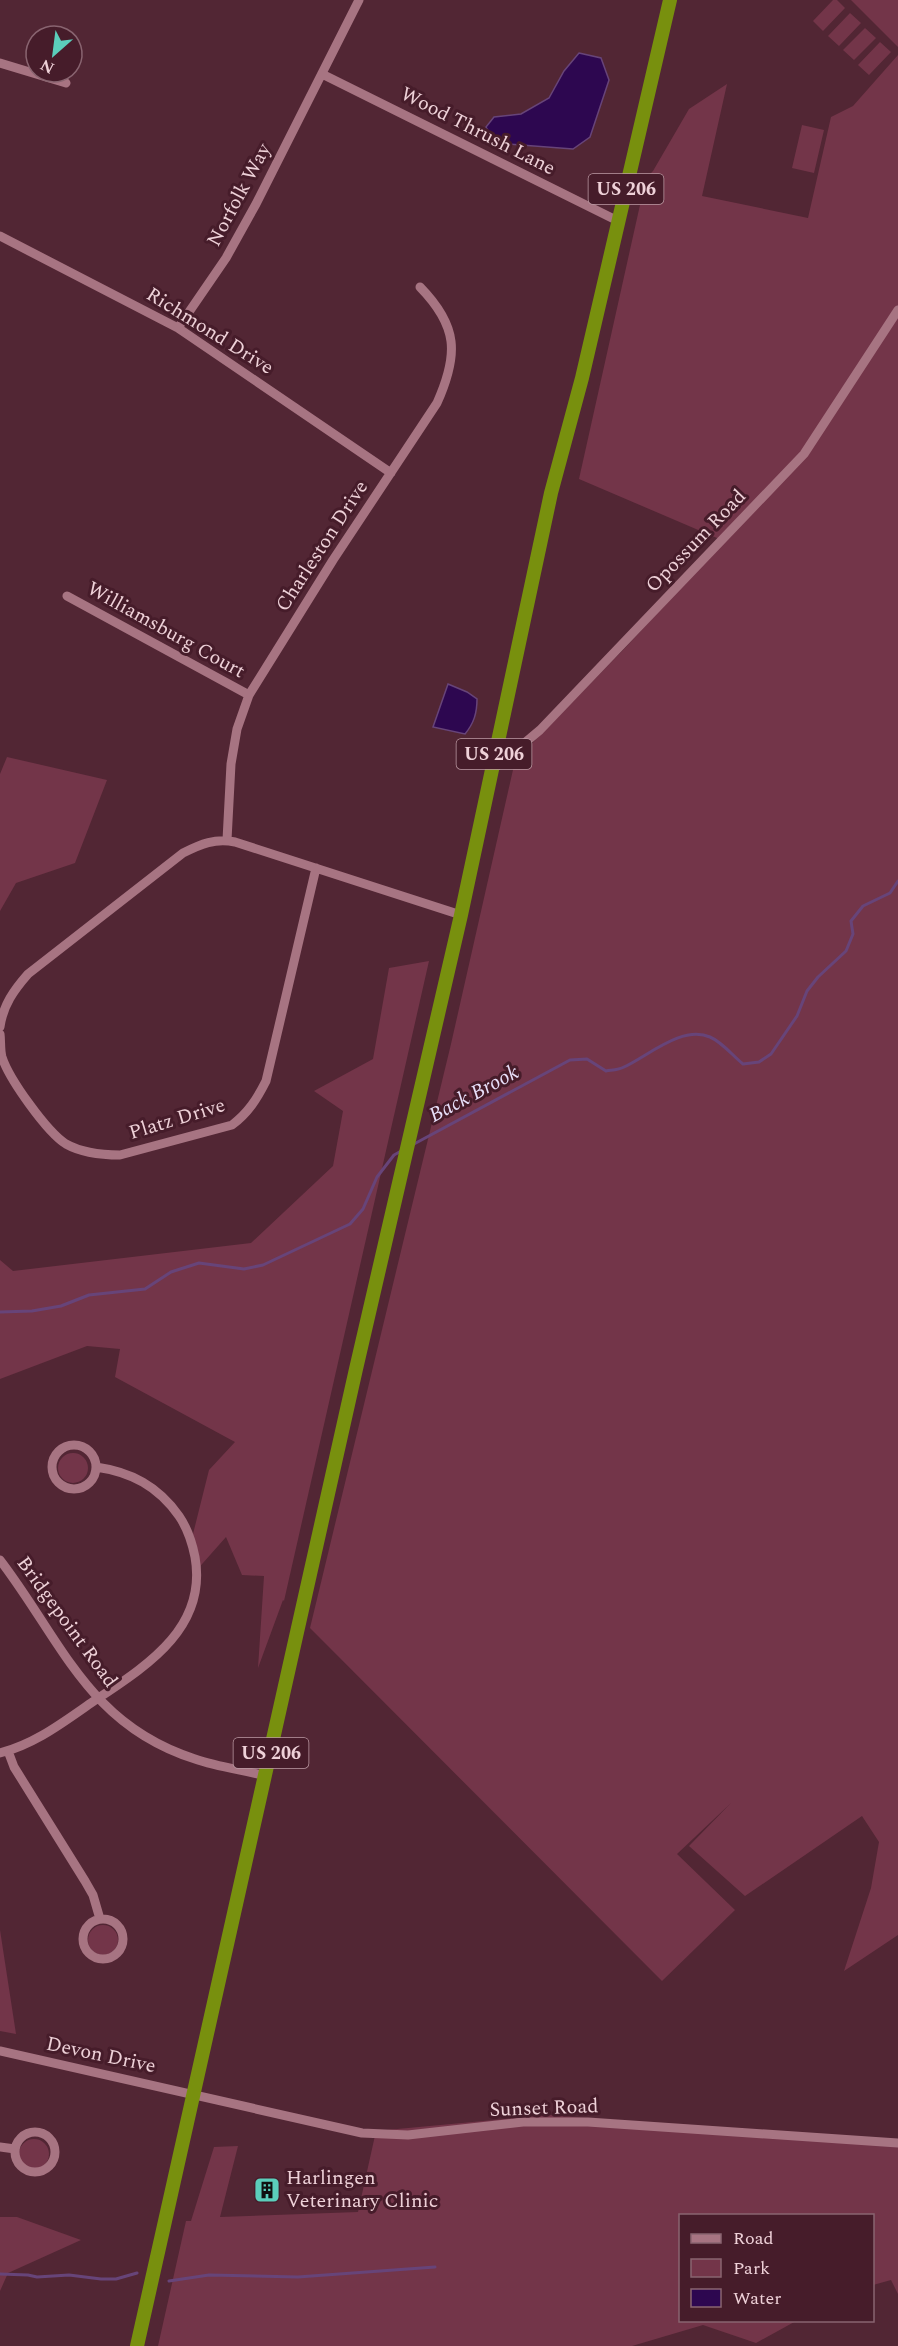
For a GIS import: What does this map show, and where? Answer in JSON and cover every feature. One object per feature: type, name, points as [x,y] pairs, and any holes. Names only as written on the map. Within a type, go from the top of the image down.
[{"type":"highway","name":"US 206","points":[[137,2346],[356,1369],[461,915],[551,493],[582,378],[670,0]]},
{"type":"street","name":"Norfolk Way","points":[[178,328],[226,258],[256,204],[359,0]]},
{"type":"street","points":[[0,63],[24,70]]},
{"type":"street","name":"Wood Thrush Lane","points":[[322,74],[618,221]]},
{"type":"street","name":"Richmond Drive","points":[[0,236],[178,328],[391,473]]},
{"type":"street","name":"Charleston Drive","points":[[227,840],[231,764],[237,729],[249,695],[333,560],[437,403],[448,379],[451,356],[450,333],[446,320],[434,301],[420,286]]},
{"type":"street","name":"Opossum Road","points":[[490,771],[540,730],[804,454],[898,310]]},
{"type":"street","name":"Williamsburg Court","points":[[67,596],[249,695]]},
{"type":"street","points":[[0,1027],[5,1006],[28,975],[183,853],[201,844],[227,840],[461,915]]},
{"type":"street","name":"Platz Drive","points":[[0,1034],[2,1055],[8,1070],[53,1133],[75,1149],[106,1155],[120,1155],[232,1125],[244,1116],[259,1096],[266,1081],[316,868]]},
{"type":"street","points":[[70,1446],[84,1448],[90,1453],[96,1467],[95,1474],[87,1485],[74,1489],[61,1485],[56,1480],[52,1467],[57,1453],[70,1446]]},
{"type":"street","points":[[96,1467],[117,1470],[134,1476],[153,1487],[169,1502],[185,1524],[192,1542],[197,1578],[195,1596],[188,1615],[165,1649],[43,1736],[4,1752],[85,1881],[93,1896],[100,1919]]},
{"type":"street","name":"Bridgepoint Road","points":[[0,1560],[70,1665],[97,1699],[139,1732],[173,1751],[195,1759],[266,1776]]},
{"type":"street","points":[[100,1919],[106,1919],[117,1925],[123,1936],[120,1949],[105,1959],[92,1955],[84,1944],[88,1925],[100,1919]]},
{"type":"street","name":"Devon Drive","points":[[0,2051],[195,2094]]},
{"type":"street","name":"Sunset Road","points":[[195,2094],[362,2133],[388,2136],[523,2122],[588,2122],[898,2143]]},
{"type":"street","points":[[32,2132],[39,2132],[50,2138],[54,2144],[55,2157],[48,2168],[35,2172],[28,2171],[18,2162],[15,2149],[21,2138],[32,2132]]},
{"type":"street","points":[[0,2147],[15,2149]]},
{"type":"green space","points":[[833,0],[837,0],[845,8],[823,31],[813,21]]},
{"type":"green space","points":[[851,0],[898,0],[898,47]]},
{"type":"green space","points":[[850,13],[861,23],[839,46],[828,36]]},
{"type":"green space","points":[[865,28],[876,38],[854,60],[843,50]]},
{"type":"green space","points":[[880,42],[891,52],[869,75],[858,65]]},
{"type":"green space","points":[[898,55],[898,1935],[844,1971],[871,1888],[879,1842],[862,1816],[745,1896],[689,1846],[731,1803],[677,1854],[735,1910],[662,1981],[310,1628],[451,1044],[515,761],[626,647],[724,541],[579,479],[646,178],[653,171],[689,109],[727,84],[702,196],[808,218],[831,117],[853,106]]},
{"type":"green space","points":[[802,125],[824,130],[814,173],[792,168]]},
{"type":"green space","points":[[7,757],[107,780],[75,863],[16,883],[0,911],[0,774]]},
{"type":"green space","points":[[429,961],[284,1601],[258,1668],[264,1576],[242,1575],[226,1537],[195,1572],[191,1542],[209,1470],[235,1442],[115,1377],[120,1349],[87,1346],[0,1379],[0,1260],[13,1271],[251,1243],[333,1166],[343,1111],[314,1091],[373,1059],[389,968]]},
{"type":"green space","points":[[73,1453],[79,1454],[87,1462],[87,1474],[79,1482],[73,1483],[67,1482],[59,1474],[58,1468],[59,1462],[67,1454]]},
{"type":"green space","points":[[103,1925],[109,1926],[117,1934],[117,1946],[109,1954],[103,1955],[97,1954],[89,1946],[88,1940],[89,1934],[97,1926]]},
{"type":"green space","points":[[0,1930],[16,2034],[0,2031]]},
{"type":"green space","points":[[548,2115],[898,2143],[898,2294],[891,2280],[874,2285],[874,2214],[679,2214],[679,2322],[794,2322],[756,2343],[703,2325],[632,2346],[158,2346],[186,2221],[191,2221],[214,2147],[238,2146],[220,2217],[358,2212],[376,2131]]},
{"type":"green space","points":[[34,2139],[45,2143],[49,2154],[45,2165],[34,2169],[23,2165],[19,2154],[23,2143]]},
{"type":"green space","points":[[0,2217],[17,2217],[81,2240],[8,2273],[0,2291]]},
{"type":"water","points":[[579,53],[601,58],[609,80],[590,137],[573,149],[494,141],[486,127],[494,117],[521,114],[549,98],[564,71]]},
{"type":"water","points":[[448,684],[477,699],[474,718],[465,734],[433,727]]},
{"type":"waterway","name":"Back Brook","points":[[414,1144],[570,1060],[587,1059],[606,1071],[618,1069],[677,1038],[699,1034],[719,1042],[743,1064],[759,1062],[771,1054],[797,1016],[807,991],[818,977],[846,951],[853,934],[851,921],[863,906],[890,893],[898,881]]},
{"type":"waterway","name":"Back Brook","points":[[0,1312],[32,1311],[61,1306],[89,1295],[145,1289],[171,1272],[199,1263],[244,1269],[263,1265],[350,1224],[363,1209],[377,1177],[394,1155],[403,1150]]},
{"type":"waterway","points":[[169,2281],[209,2275],[298,2277],[435,2267]]},
{"type":"waterway","points":[[0,2274],[37,2277],[69,2275],[116,2279],[137,2273]]},
{"type":"place","name":"Harlingen Veterinary Clinic","points":[[267,2190]]}]
